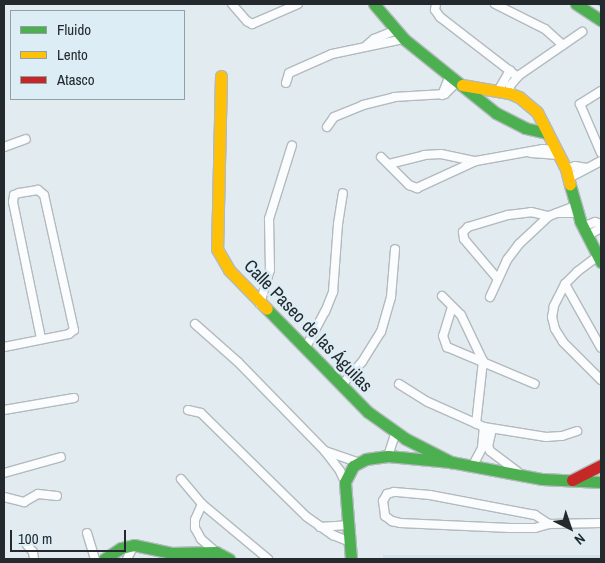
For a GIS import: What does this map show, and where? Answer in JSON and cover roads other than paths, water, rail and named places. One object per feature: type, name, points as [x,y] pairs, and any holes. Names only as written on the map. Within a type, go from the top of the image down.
[{"type":"street","points":[[232,4],[252,24],[298,4]]},
{"type":"street","points":[[374,4],[400,35],[488,106],[515,124],[547,133]]},
{"type":"street","points":[[436,4],[435,10],[440,17],[518,77]]},
{"type":"street","points":[[495,4],[545,29],[563,45]]},
{"type":"street","points":[[576,4],[601,20]]},
{"type":"street","points":[[488,106],[487,99],[500,92],[582,32]]},
{"type":"street","points":[[286,83],[289,73],[307,64],[332,54],[367,45],[378,46],[400,35]]},
{"type":"street","points":[[367,45],[374,39],[400,35]]},
{"type":"street","points":[[500,92],[510,70]]},
{"type":"street","name":"Calle Paseo de las Águilas","points":[[221,76],[218,249],[229,270],[260,304],[306,347],[341,386],[368,412],[396,432],[452,462]]},
{"type":"street","points":[[457,80],[519,98],[537,112],[558,152],[568,173],[576,209],[600,261],[577,272],[565,284],[554,306],[555,329],[563,342],[601,380]]},
{"type":"street","points":[[328,127],[334,117],[364,105],[394,97],[442,95],[449,92],[457,80]]},
{"type":"street","points":[[601,90],[580,104],[601,153]]},
{"type":"street","points":[[4,147],[26,139]]},
{"type":"street","points":[[260,304],[270,270],[269,219],[292,145]]},
{"type":"street","points":[[381,158],[409,185],[417,188],[476,161],[500,155],[558,152]]},
{"type":"street","points":[[389,164],[415,156],[442,154],[476,161]]},
{"type":"street","points":[[568,173],[587,168],[601,161]]},
{"type":"street","points":[[4,347],[69,334],[74,330],[44,194],[38,190],[14,195],[14,202],[41,339]]},
{"type":"street","points":[[306,347],[326,312],[334,292],[338,224],[343,193]]},
{"type":"street","points":[[490,297],[497,278],[518,244],[549,216],[576,209]]},
{"type":"street","points":[[497,278],[464,239],[463,232],[468,228],[508,215],[530,212],[549,216]]},
{"type":"street","points":[[585,231],[595,222],[601,224]]},
{"type":"street","points":[[585,231],[601,228]]},
{"type":"street","points":[[341,386],[362,362],[381,332],[391,297],[394,249]]},
{"type":"street","points":[[565,284],[601,348]]},
{"type":"street","points":[[442,296],[461,315],[483,361],[476,424]]},
{"type":"street","points":[[452,307],[443,336],[447,347],[535,384]]},
{"type":"street","points":[[195,324],[238,362],[325,451],[340,471],[344,482],[351,559]]},
{"type":"street","points":[[399,384],[428,402],[488,428],[546,436],[562,436],[576,431]]},
{"type":"street","points":[[4,410],[74,398]]},
{"type":"street","points":[[188,410],[201,413],[290,503],[333,535],[348,541]]},
{"type":"street","points":[[472,467],[482,448],[488,428]]},
{"type":"street","points":[[488,428],[488,446],[490,451],[520,474]]},
{"type":"street","points":[[388,456],[396,432]]},
{"type":"street","points":[[325,451],[357,462]]},
{"type":"street","points":[[344,482],[349,470],[357,462],[371,457],[388,456],[452,462],[566,482],[601,482]]},
{"type":"street","points":[[4,472],[62,457]]},
{"type":"street","points":[[566,482],[601,465]]},
{"type":"street","points":[[181,479],[202,504],[268,559]]},
{"type":"street","points":[[549,524],[535,515],[430,495],[394,492],[387,494],[383,501],[385,516],[392,522],[400,523],[535,528],[549,524],[601,523]]},
{"type":"street","points":[[4,497],[24,502],[38,494],[58,496]]},
{"type":"street","points":[[202,504],[195,520],[195,528],[201,539],[216,552],[228,559]]},
{"type":"street","points":[[320,526],[347,526]]},
{"type":"street","points":[[87,533],[95,559]]},
{"type":"street","points":[[27,545],[33,552],[34,559]]},
{"type":"street","points":[[104,559],[121,548],[134,545],[171,553],[216,552]]},
{"type":"street","points":[[127,559],[134,545]]}]
